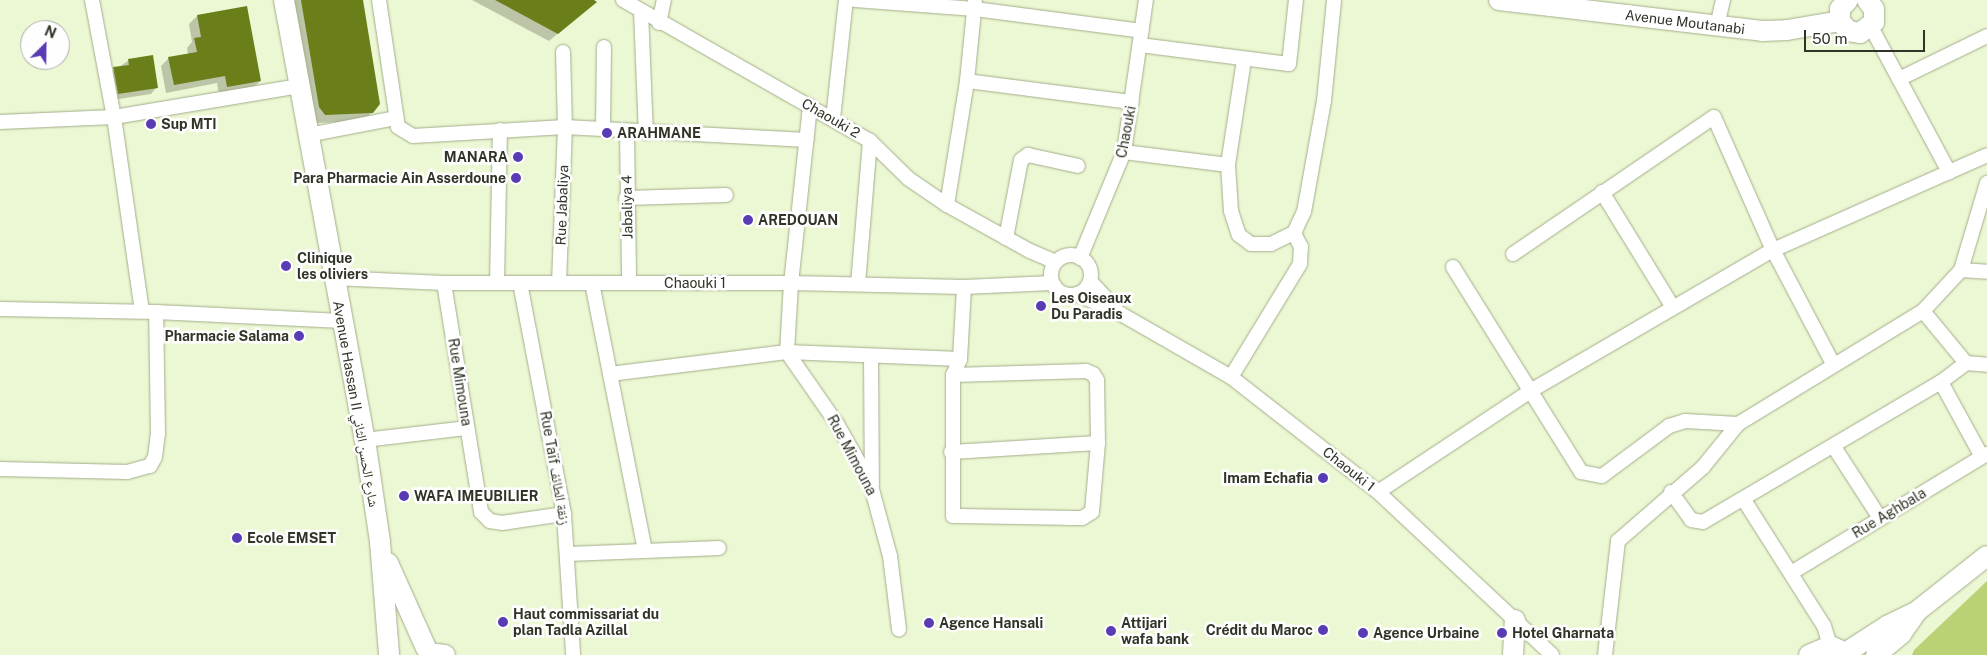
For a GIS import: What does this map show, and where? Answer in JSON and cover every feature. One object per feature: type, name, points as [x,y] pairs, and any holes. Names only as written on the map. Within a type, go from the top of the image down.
[{"type":"street","points":[[0,469],[127,472],[150,466],[155,457],[158,434],[149,311],[92,0]]},
{"type":"street","name":"Avenue Hassan II شارع الحسن الثاني","points":[[284,0],[333,278],[365,440],[380,542],[389,655]]},
{"type":"street","points":[[379,0],[398,127],[413,136],[565,127],[603,128],[627,132],[807,140]]},
{"type":"street","name":"Chaouki 2","points":[[623,0],[870,141],[909,179],[947,205],[1030,251],[1056,262]]},
{"type":"street","points":[[659,22],[664,0]]},
{"type":"street","points":[[832,119],[846,0]]},
{"type":"street","points":[[855,0],[975,5],[1142,31]]},
{"type":"street","name":"Chaouki","points":[[1080,258],[1124,152],[1146,0]]},
{"type":"street","points":[[1140,45],[1244,60],[1289,64],[1296,0]]},
{"type":"street","points":[[1244,60],[1228,165],[1231,212],[1239,236],[1251,244],[1271,244],[1294,233],[1304,212],[1324,101],[1334,0]]},
{"type":"street","name":"Avenue Moutanabi","points":[[1499,0],[1716,26],[1787,30],[1840,21]]},
{"type":"street","points":[[1716,26],[1723,0]]},
{"type":"street","points":[[1848,0],[1840,9],[1840,21],[1854,33],[1871,27]]},
{"type":"street","points":[[1867,0],[1874,9],[1871,27],[1949,172]]},
{"type":"street","points":[[947,205],[967,81],[975,5]]},
{"type":"street","points":[[641,11],[646,133]]},
{"type":"street","points":[[1900,79],[1987,36]]},
{"type":"street","points":[[603,128],[604,46]]},
{"type":"street","name":"Rue Jabaliya","points":[[559,282],[565,127],[563,52]]},
{"type":"street","points":[[967,81],[1132,102]]},
{"type":"street","points":[[0,122],[114,117],[299,86]]},
{"type":"street","points":[[787,352],[791,283],[810,106]]},
{"type":"street","points":[[1513,254],[1714,117],[1773,250],[1833,364]]},
{"type":"street","points":[[308,135],[396,118]]},
{"type":"street","points":[[497,283],[500,130]]},
{"type":"street","name":"Jabaliya 4","points":[[627,132],[626,198],[629,283]]},
{"type":"street","points":[[858,284],[870,141]]},
{"type":"street","points":[[1124,152],[1228,165]]},
{"type":"street","points":[[1006,238],[1021,160],[1028,155],[1078,166]]},
{"type":"street","points":[[1378,492],[1532,390],[1672,306],[1773,250],[1987,155]]},
{"type":"street","points":[[1605,655],[1618,541],[1671,492],[1702,467],[1738,424],[1922,311],[1961,270],[1987,183]]},
{"type":"street","points":[[1602,192],[1672,306]]},
{"type":"street","points":[[626,198],[726,195]]},
{"type":"street","points":[[1231,377],[1300,264],[1301,247],[1294,233]]},
{"type":"street","name":"Chaouki 2","points":[[1030,251],[1053,283]]},
{"type":"street","points":[[1070,255],[1080,258],[1089,268],[1090,281],[1077,294],[1065,294],[1053,283],[1056,262],[1070,255]]},
{"type":"street","points":[[1453,267],[1582,472],[1591,476],[1602,476],[1669,426],[1685,421],[1738,424]]},
{"type":"street","points":[[1961,270],[1987,272]]},
{"type":"street","name":"Chaouki 1","points":[[333,278],[444,283],[791,283],[964,287],[1053,283]]},
{"type":"street","name":"Chaouki 1","points":[[1090,281],[1121,314]]},
{"type":"street","name":"Rue Mimouna","points":[[444,283],[481,512],[491,522],[506,523],[564,514]]},
{"type":"street","name":"Rue Taïf زنقة الطائف","points":[[520,283],[564,514],[569,554],[573,655]]},
{"type":"street","points":[[592,283],[645,550]]},
{"type":"street","points":[[953,375],[1086,371],[1093,374],[1097,380],[1098,443],[1095,506],[1088,515],[1068,518],[953,516],[951,452],[953,375],[960,359],[964,287]]},
{"type":"street","name":"Chaouki 1","points":[[1077,294],[1121,314],[1231,377],[1378,492],[1552,655]]},
{"type":"street","points":[[0,309],[149,311],[342,321]]},
{"type":"street","points":[[1922,311],[1966,363]]},
{"type":"street","points":[[610,374],[787,352],[960,359]]},
{"type":"street","name":"Rue Mimouna","points":[[787,352],[838,424],[872,490],[890,556],[898,629]]},
{"type":"street","points":[[871,356],[872,490]]},
{"type":"street","points":[[1671,492],[1695,523],[1716,517],[1941,382],[1966,363],[1987,365]]},
{"type":"street","points":[[1941,382],[1984,455]]},
{"type":"street","points":[[365,440],[467,428]]},
{"type":"street","points":[[951,452],[1098,443]]},
{"type":"street","points":[[1834,447],[1880,518]]},
{"type":"street","name":"Rue Aghbala","points":[[1791,573],[1984,455]]},
{"type":"street","points":[[1744,500],[1842,651]]},
{"type":"street","name":"Avenue Hassan II شارع الحسن الثاني","points":[[380,542],[404,604],[436,653]]},
{"type":"street","points":[[569,554],[719,548]]},
{"type":"street","points":[[1809,655],[1842,651],[1916,612],[1987,556]]},
{"type":"street","points":[[1876,655],[1901,634],[1916,612]]},
{"type":"street","points":[[1513,655],[1515,620]]},
{"type":"street","points":[[1901,634],[1904,655]]},
{"type":"street","points":[[393,655],[410,646],[436,653]]},
{"type":"green space","points":[[1987,581],[1987,655],[1912,655],[1914,650]]},
{"type":"building","points":[[301,0],[363,0],[380,104],[373,113],[325,115],[319,107]]},
{"type":"building","points":[[495,0],[594,0],[597,2],[558,34]]},
{"type":"building","points":[[247,6],[261,81],[227,87],[225,76],[174,85],[168,57],[197,52],[194,38],[201,37],[197,15]]},
{"type":"building","points":[[153,55],[158,88],[118,94],[113,67],[129,65],[128,59]]},
{"type":"place","name":"Sup MTI","points":[[151,124]]},
{"type":"place","name":"ARAHMANE","points":[[607,133]]},
{"type":"place","name":"MANARA","points":[[518,157]]},
{"type":"place","name":"Para Pharmacie Ain Asserdoune","points":[[516,178]]},
{"type":"place","name":"AREDOUAN","points":[[748,220]]},
{"type":"place","name":"Clinique les oliviers","points":[[286,266]]},
{"type":"place","name":"Les Oiseaux Du Paradis","points":[[1041,306]]},
{"type":"place","name":"Pharmacie Salama","points":[[299,336]]},
{"type":"place","name":"Imam Echafia","points":[[1323,478]]},
{"type":"place","name":"WAFA IMEUBILIER","points":[[404,496]]},
{"type":"place","name":"Ecole EMSET","points":[[237,538]]},
{"type":"place","name":"Haut commissariat du plan Tadla Azillal","points":[[503,622]]},
{"type":"place","name":"Agence Hansali","points":[[929,623]]},
{"type":"place","name":"Crédit du Maroc","points":[[1323,630]]},
{"type":"place","name":"Attijari wafa bank","points":[[1111,631]]},
{"type":"place","name":"Agence Urbaine","points":[[1363,633]]},
{"type":"place","name":"Hotel Gharnata","points":[[1502,633]]}]
